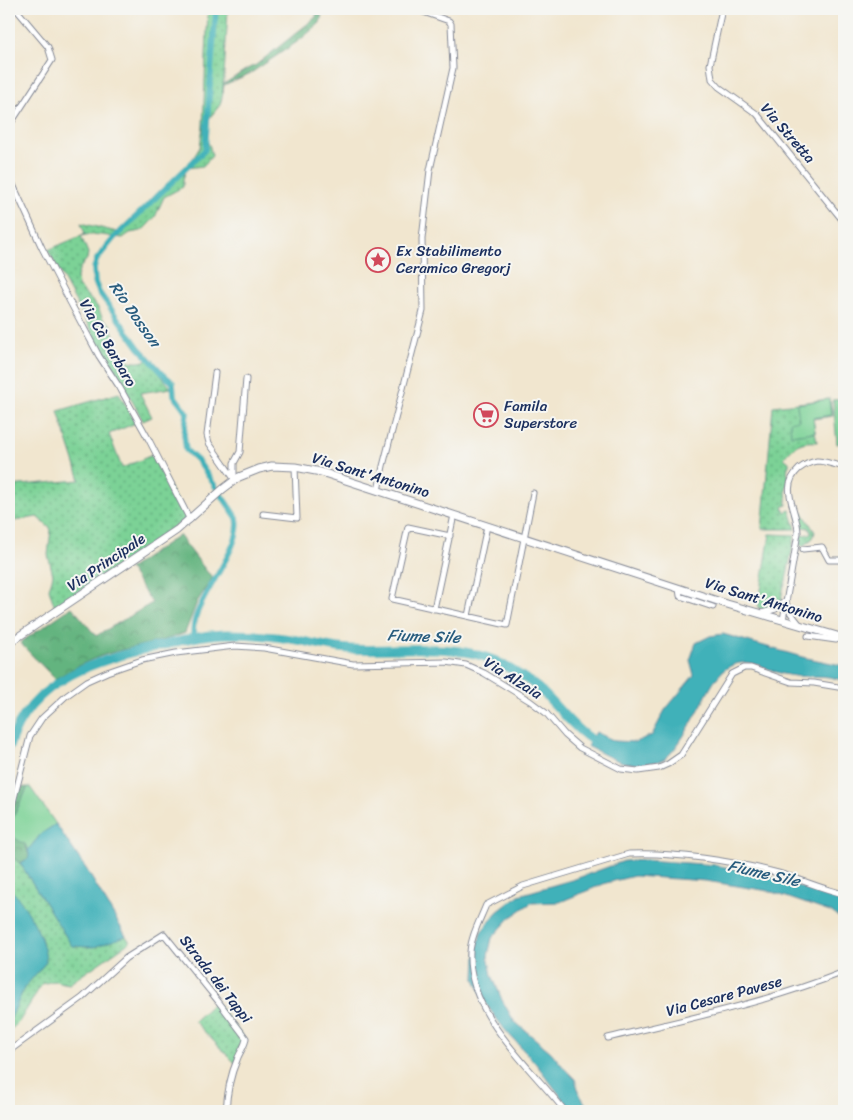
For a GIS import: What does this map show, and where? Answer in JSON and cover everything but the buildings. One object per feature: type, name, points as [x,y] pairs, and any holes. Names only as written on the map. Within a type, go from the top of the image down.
[{"type":"main road","name":"Via Sant'Antonino","points":[[214,498],[223,489],[245,474],[266,467],[295,467],[321,472],[679,589],[843,637]]},
{"type":"main road","name":"Via Principale","points":[[9,643],[178,530],[214,498]]},
{"type":"street","points":[[9,126],[52,60],[48,47],[16,9]]},
{"type":"street","points":[[378,491],[423,311],[422,239],[430,170],[453,68],[451,24],[449,21],[415,9]]},
{"type":"street","name":"Via Stretta","points":[[722,9],[710,65],[712,79],[719,87],[757,114],[844,222]]},
{"type":"street","name":"Via Cà Barbaro","points":[[9,176],[42,248],[74,309],[99,356],[150,440],[190,520]]},
{"type":"street","points":[[215,373],[207,435],[209,442],[235,480]]},
{"type":"street","points":[[235,480],[234,463],[240,452],[246,379]]},
{"type":"street","points":[[783,620],[798,533],[789,495],[792,479],[802,467],[812,462],[844,466]]},
{"type":"street","points":[[263,514],[298,518],[295,467]]},
{"type":"street","points":[[450,536],[408,527],[392,599],[507,625],[526,539],[533,493]]},
{"type":"street","points":[[434,609],[454,515]]},
{"type":"street","points":[[468,616],[487,526]]},
{"type":"street","points":[[803,549],[822,547],[829,560],[844,560]]},
{"type":"street","name":"Via Sant'Antonino","points":[[679,589],[680,596],[713,607]]},
{"type":"street","points":[[760,614],[776,609],[786,602]]},
{"type":"street","points":[[786,602],[790,612],[800,625]]},
{"type":"street","name":"Via Sant'Antonino","points":[[808,636],[836,640],[843,637]]},
{"type":"street","name":"Via Alzaia","points":[[9,818],[30,736],[42,718],[54,706],[80,685],[107,672],[134,662],[176,654],[235,646],[264,648],[353,664],[446,662],[466,665],[484,672],[530,701],[580,748],[627,770],[638,771],[659,768],[682,755],[725,683],[732,674],[744,668],[751,668],[791,682],[814,683],[844,688]]},
{"type":"street","points":[[565,1111],[506,1040],[485,1010],[476,991],[471,968],[470,951],[476,928],[486,905],[522,886],[622,856],[641,854],[687,857],[753,868],[777,873],[844,894]]},
{"type":"street","name":"Strada dei Tappi","points":[[9,1051],[82,998],[126,958],[164,934],[246,1038],[231,1078],[226,1111]]},
{"type":"street","name":"Via Cesare Pavese","points":[[608,1038],[754,1002],[813,984],[844,972]]},
{"type":"green space","points":[[208,9],[228,9],[223,93],[220,105],[204,125],[204,134],[212,156],[203,166],[187,168],[183,179],[183,187],[164,197],[155,217],[141,231],[130,233],[123,238],[97,235],[81,236],[88,253],[87,259],[80,268],[77,277],[78,286],[97,306],[103,319],[110,324],[115,339],[114,353],[126,360],[135,362],[148,359],[171,388],[140,393],[152,417],[143,421],[123,384],[110,366],[48,250],[85,234],[81,223],[117,232],[192,160],[200,147],[203,125]]},
{"type":"green space","points":[[317,9],[323,9],[320,23],[300,40],[251,73],[224,85],[223,93],[223,84],[256,65],[316,17]]},
{"type":"green space","points":[[119,393],[136,423],[109,434],[122,468],[152,455],[186,519],[55,608],[49,589],[53,575],[48,555],[51,529],[37,517],[9,522],[9,486],[80,480],[58,411]]},
{"type":"green space","points":[[829,399],[831,415],[813,418],[815,432],[791,435],[790,422],[799,420],[797,404]]},
{"type":"green space","points":[[830,399],[833,416],[813,419],[817,442],[802,443],[790,450],[784,458],[789,462],[787,474],[789,475],[786,490],[787,505],[783,507],[785,512],[790,510],[796,529],[762,529],[773,406]]},
{"type":"green space","points":[[844,399],[844,443],[837,444],[833,400]]},
{"type":"green space","points":[[803,513],[815,532],[813,538],[803,546],[799,544],[801,535],[810,534],[811,532],[809,528],[801,527],[797,515]]},
{"type":"green space","points":[[770,534],[795,535],[781,599],[783,599],[775,607],[762,609],[758,608]]},
{"type":"green space","points":[[179,535],[213,577],[197,602],[185,633],[100,656],[55,679],[23,646],[21,642],[72,607],[96,636],[152,603],[129,569]]},
{"type":"green space","points":[[28,787],[20,802],[9,826],[9,788]]},
{"type":"green space","points":[[28,787],[30,787],[56,824],[41,834],[28,850],[25,844],[12,835],[9,826]]},
{"type":"green space","points":[[9,829],[25,844],[29,855],[28,859],[20,863],[9,855]]},
{"type":"green space","points":[[9,855],[20,863],[72,946],[126,936],[130,942],[69,984],[54,981],[42,984],[19,1022],[9,1031],[9,1021],[24,988],[46,962],[41,937],[25,909],[9,888]]},
{"type":"green space","points":[[210,994],[246,1041],[235,1063],[194,1021],[215,1002]]},
{"type":"water","points":[[723,634],[802,657],[841,665],[844,667],[844,682],[824,676],[788,675],[752,663],[740,663],[728,667],[719,675],[681,740],[664,759],[645,764],[626,763],[587,746],[596,732],[615,741],[635,742],[652,735],[665,710],[694,675],[690,660],[696,643],[710,636]]},
{"type":"water","points":[[56,824],[87,870],[126,936],[94,947],[72,946],[20,863],[28,859],[28,850],[41,834]]},
{"type":"water","points":[[645,860],[716,865],[775,878],[835,899],[844,900],[844,921],[833,913],[769,891],[706,881],[634,876],[606,883],[560,902],[531,903],[511,917],[492,938],[488,956],[492,975],[502,1000],[514,1021],[551,1052],[575,1079],[580,1095],[590,1111],[572,1111],[485,1003],[475,979],[476,953],[481,932],[497,912],[519,895],[575,879],[624,861]]},
{"type":"water","points":[[9,888],[22,903],[34,922],[45,953],[46,962],[24,988],[9,1021]]},
{"type":"waterway","name":"Rio Dosson","points":[[193,638],[194,624],[199,608],[229,554],[234,541],[237,518],[198,461],[186,450],[184,434],[187,413],[174,395],[173,383],[139,348],[99,292],[95,282],[94,268],[97,259],[114,238],[205,150],[216,9]]},
{"type":"waterway","name":"Fiume Sile","points":[[9,747],[19,723],[33,704],[51,688],[71,675],[93,665],[140,650],[211,635],[227,634],[283,638],[343,648],[368,650],[442,649],[478,655],[496,661],[533,684],[583,734],[601,745]]},
{"type":"place","name":"Ex Stabilimento Ceramico Gregorj","points":[[378,260]]},
{"type":"place","name":"Famila Superstore","points":[[486,415]]}]
